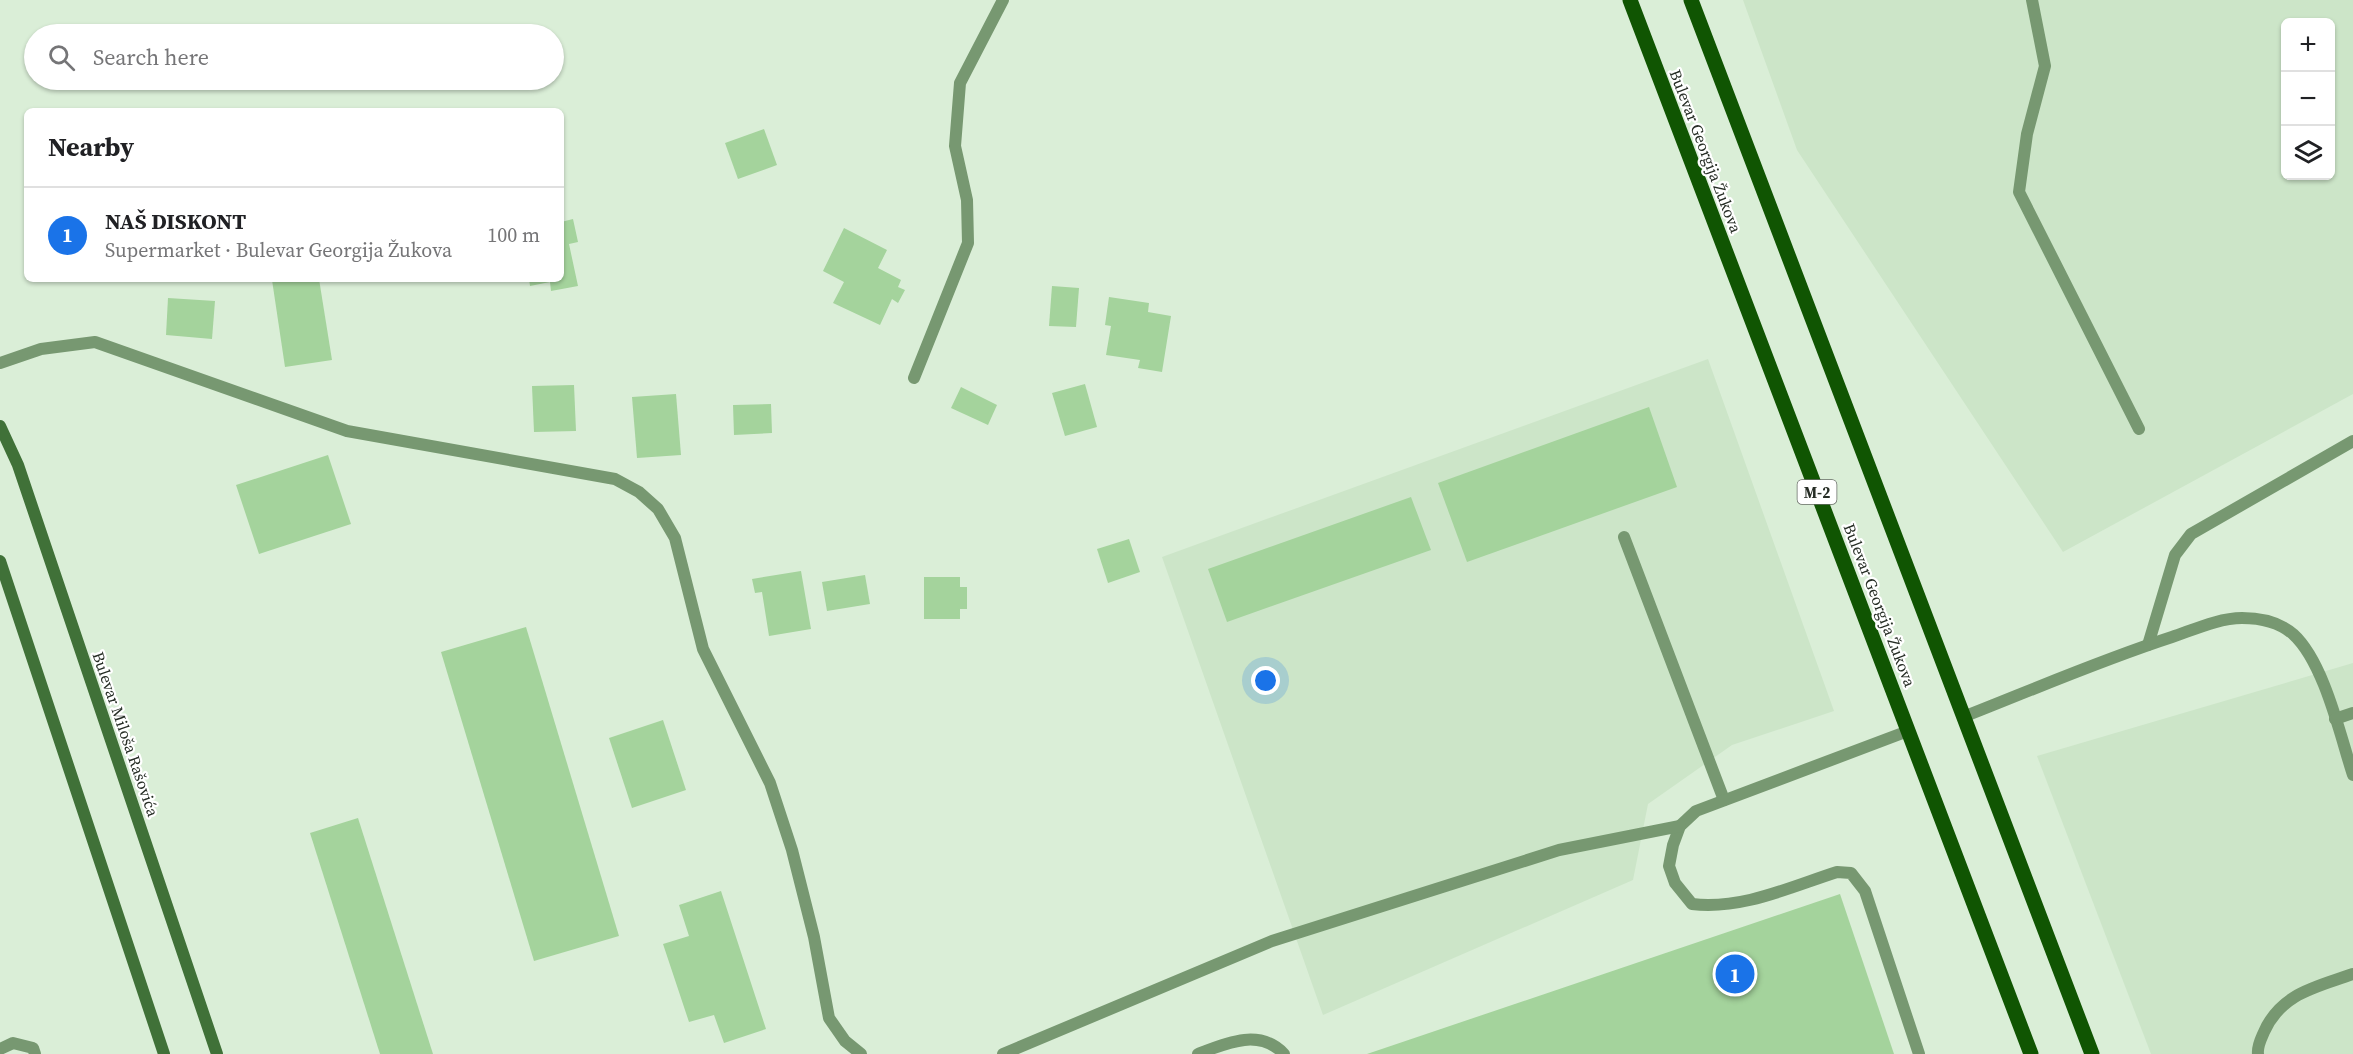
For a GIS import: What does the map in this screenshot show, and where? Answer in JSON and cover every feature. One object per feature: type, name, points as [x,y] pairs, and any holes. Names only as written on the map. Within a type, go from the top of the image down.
[{"type":"main road","name":"Bulevar Georgija Žukova","points":[[1630,0],[2031,1054]]},
{"type":"main road","points":[[1691,0],[2092,1054]]},
{"type":"street","name":"Bulevar Miloša Rašovića","points":[[0,426],[18,465],[217,1054]]},
{"type":"street","points":[[0,561],[164,1054]]},
{"type":"lane","points":[[914,378],[968,243],[967,200],[955,146],[960,83],[1003,0]]},
{"type":"lane","points":[[2032,0],[2045,66],[2027,134],[2019,192],[2139,429]]},
{"type":"lane","points":[[0,363],[41,349],[95,342],[347,431],[615,480],[639,492],[658,509],[675,538],[703,649],[770,783],[792,850],[829,1018],[845,1041],[861,1054]]},
{"type":"lane","points":[[2148,645],[2175,555],[2191,534],[2353,441]]},
{"type":"lane","points":[[1624,537],[1724,800]]},
{"type":"lane","points":[[1963,717],[2148,645],[2204,626],[2240,618],[2267,620],[2292,633],[2309,653],[2335,719],[2353,775]]},
{"type":"lane","points":[[2335,719],[2353,712]]},
{"type":"lane","points":[[1908,730],[1696,812],[1680,826],[1669,866],[1675,883],[1692,904],[1712,906],[1749,901],[1837,872],[1851,873],[1865,891],[1919,1054]]},
{"type":"lane","points":[[1003,1054],[1272,941],[1559,850],[1680,826]]},
{"type":"lane","points":[[2258,1054],[2257,1047],[2271,1016],[2295,995],[2353,974]]},
{"type":"lane","points":[[1198,1054],[1243,1039],[1261,1039],[1284,1054]]},
{"type":"lane","points":[[0,1049],[13,1043],[33,1048],[35,1054]]},
{"type":"shaded area","points":[[1743,0],[2353,0],[2353,394],[2063,552],[1797,150]]},
{"type":"shaded area","points":[[1708,359],[1834,711],[1732,745],[1648,804],[1633,880],[1323,1015],[1162,557]]},
{"type":"shaded area","points":[[2353,663],[2353,1054],[2151,1054],[2037,756]]},
{"type":"building","points":[[764,129],[777,165],[738,179],[725,143]]},
{"type":"building","points":[[573,219],[578,242],[569,244],[578,286],[551,291],[550,282],[564,282],[564,221]]},
{"type":"building","points":[[844,228],[887,250],[878,268],[901,280],[898,287],[905,290],[898,303],[892,299],[880,325],[833,303],[844,282],[823,271]]},
{"type":"building","points":[[272,282],[319,282],[332,360],[285,367]]},
{"type":"building","points":[[529,282],[550,282],[530,286]]},
{"type":"building","points":[[1052,286],[1079,288],[1076,327],[1049,326]]},
{"type":"building","points":[[1109,297],[1149,303],[1148,312],[1171,316],[1162,372],[1138,368],[1140,360],[1106,355],[1111,326],[1105,325]]},
{"type":"building","points":[[168,298],[215,301],[212,339],[166,335]]},
{"type":"building","points":[[1085,384],[1097,427],[1065,436],[1052,393]]},
{"type":"building","points":[[574,385],[576,431],[534,432],[532,386]]},
{"type":"building","points":[[961,387],[997,405],[988,425],[951,408]]},
{"type":"building","points":[[676,394],[681,455],[637,458],[632,397]]},
{"type":"building","points":[[771,404],[772,433],[734,435],[733,405]]},
{"type":"building","points":[[1649,407],[1677,487],[1467,562],[1438,483]]},
{"type":"building","points":[[328,455],[351,524],[259,554],[236,485]]},
{"type":"building","points":[[1411,497],[1431,550],[1227,622],[1208,569]]},
{"type":"building","points":[[1129,539],[1140,572],[1108,583],[1097,549]]},
{"type":"building","points":[[801,571],[811,629],[769,636],[762,592],[755,593],[752,579]]},
{"type":"building","points":[[865,575],[870,604],[827,611],[822,582]]},
{"type":"building","points":[[924,577],[960,577],[960,587],[967,587],[967,609],[960,609],[960,619],[924,619]]},
{"type":"building","points":[[526,627],[619,936],[534,961],[441,652]]},
{"type":"building","points":[[663,720],[686,790],[632,808],[609,738]]},
{"type":"building","points":[[358,818],[433,1054],[380,1054],[310,833]]},
{"type":"building","points":[[721,891],[766,1029],[724,1043],[714,1015],[689,1022],[663,944],[689,936],[679,905]]},
{"type":"building","points":[[1840,894],[1894,1054],[1367,1054]]},
{"type":"place","name":"NAŠ DISKONT","points":[[1735,974]]}]
